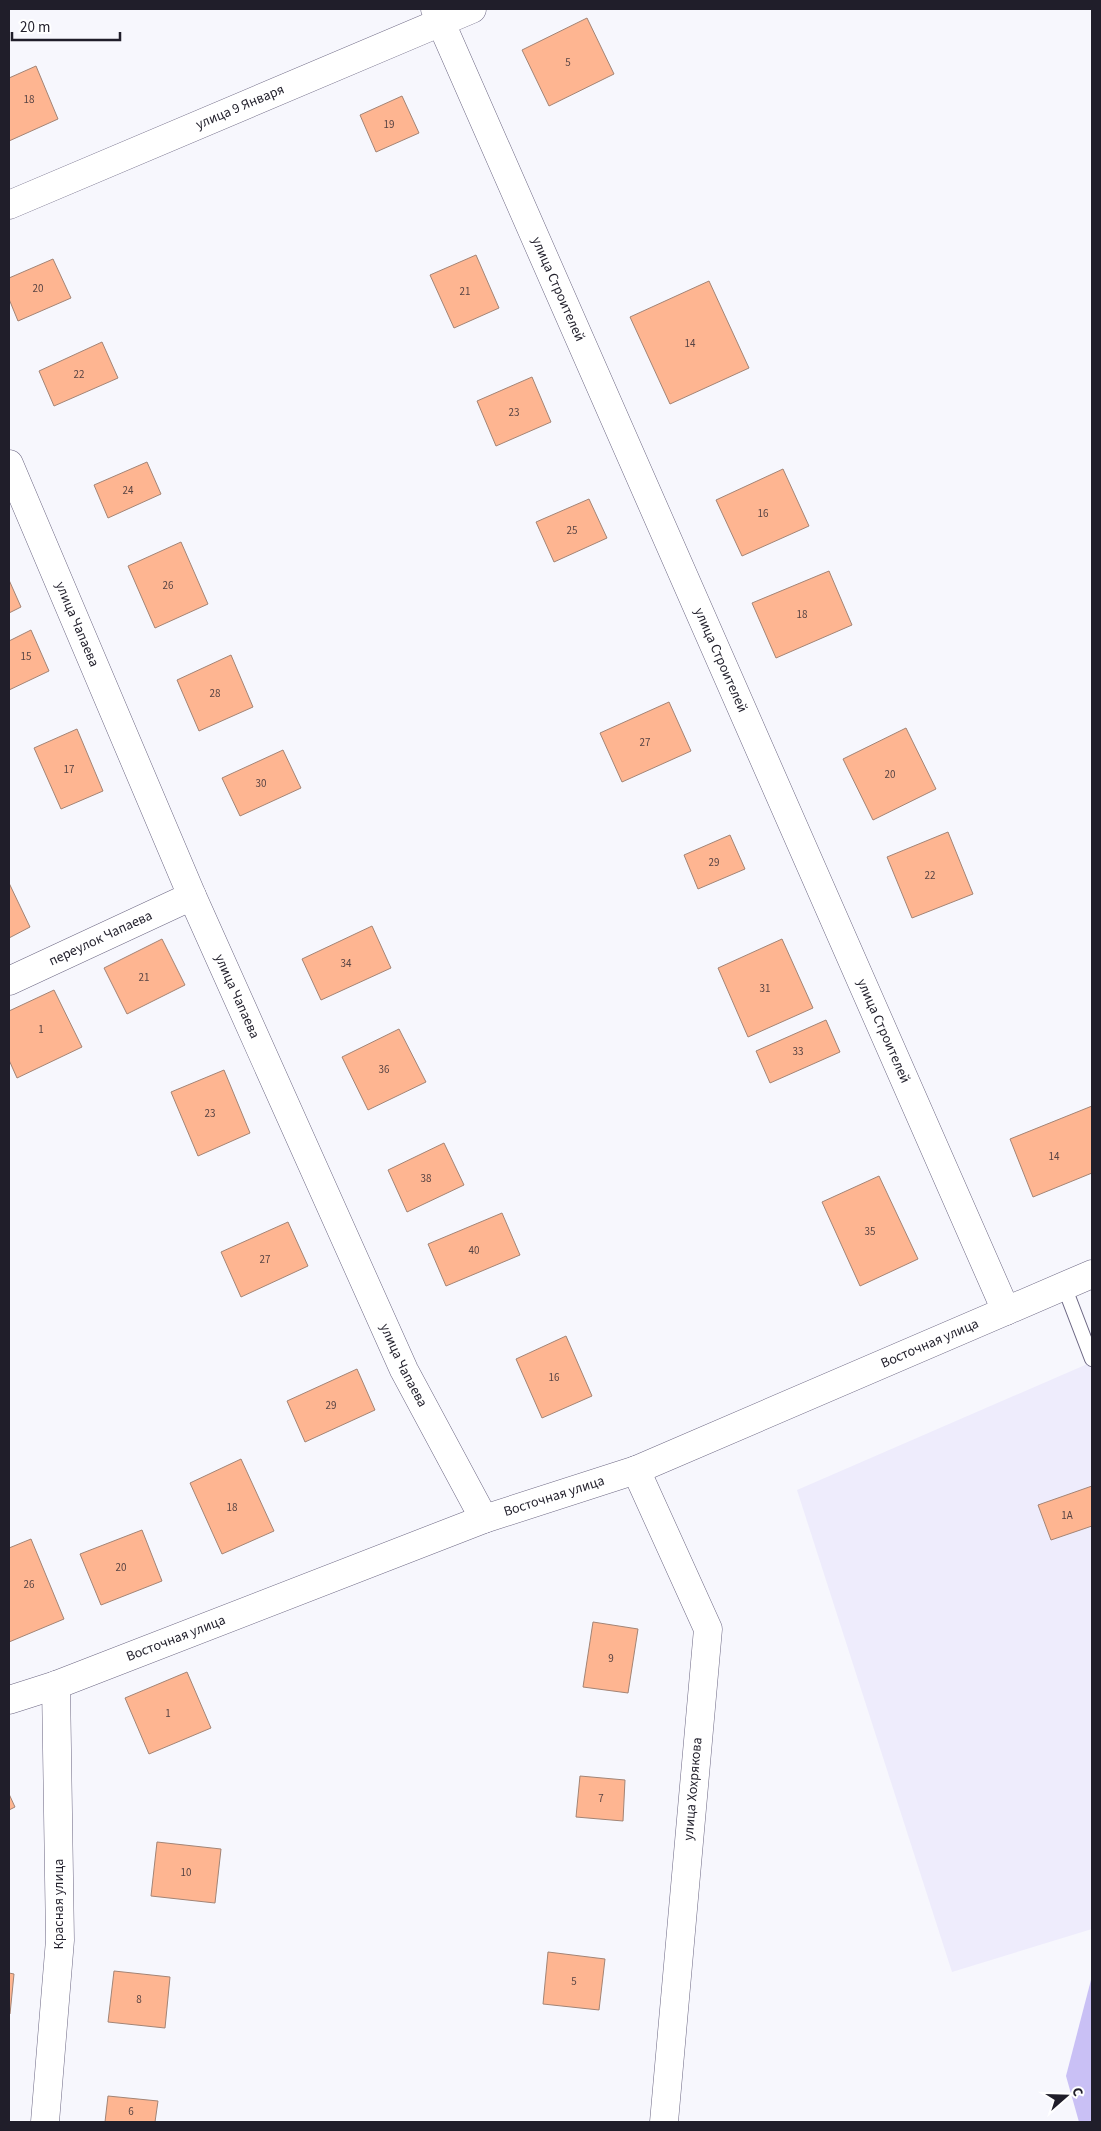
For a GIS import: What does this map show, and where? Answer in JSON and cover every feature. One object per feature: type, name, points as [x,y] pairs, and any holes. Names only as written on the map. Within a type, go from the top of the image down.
[{"type":"street","name":"улица 9 Января","points":[[9,205],[438,16],[472,9]]},
{"type":"street","name":"улица Строителей","points":[[438,16],[1006,1312]]},
{"type":"street","name":"улица Чапаева","points":[[9,464],[192,896],[404,1370],[484,1519]]},
{"type":"street","name":"переулок Чапаева","points":[[9,981],[192,896]]},
{"type":"street","name":"Восточная улица","points":[[9,1700],[56,1685],[484,1519],[636,1470],[1092,1274]]},
{"type":"street","name":"улица Хохрякова","points":[[636,1470],[708,1629],[664,2122]]},
{"type":"street","name":"Красная улица","points":[[45,2122],[60,1940],[56,1685]]},
{"type":"lane","points":[[1064,1286],[1092,1359]]},
{"type":"shaded area","points":[[1092,1362],[1092,1929],[952,1972],[797,1490]]},
{"type":"shaded area","points":[[1092,1976],[1092,2122],[1079,2122],[1066,2076]]},
{"type":"building","points":[[587,18],[614,74],[549,106],[522,50]]},
{"type":"building","points":[[36,66],[58,119],[9,141],[9,78]]},
{"type":"building","points":[[402,96],[419,133],[376,152],[360,115]]},
{"type":"building","points":[[476,255],[499,308],[454,328],[430,275]]},
{"type":"building","points":[[53,259],[71,298],[18,321],[9,299],[9,278]]},
{"type":"building","points":[[709,281],[749,368],[670,404],[630,317]]},
{"type":"building","points":[[102,342],[118,378],[54,406],[39,371]]},
{"type":"building","points":[[532,377],[551,422],[496,446],[477,401]]},
{"type":"building","points":[[147,462],[161,494],[108,518],[94,485]]},
{"type":"building","points":[[783,469],[809,526],[742,556],[716,500]]},
{"type":"building","points":[[589,499],[607,538],[554,562],[536,522]]},
{"type":"building","points":[[181,542],[208,604],[155,628],[128,566]]},
{"type":"building","points":[[829,571],[852,625],[776,658],[752,603]]},
{"type":"building","points":[[9,580],[21,607],[9,613]]},
{"type":"building","points":[[31,630],[49,671],[9,690],[9,641]]},
{"type":"building","points":[[231,655],[253,707],[199,731],[177,680]]},
{"type":"building","points":[[669,702],[691,751],[622,782],[600,733]]},
{"type":"building","points":[[906,728],[936,789],[873,820],[843,759]]},
{"type":"building","points":[[77,729],[103,791],[61,809],[34,748]]},
{"type":"building","points":[[283,750],[301,788],[240,816],[222,778]]},
{"type":"building","points":[[948,832],[973,894],[912,918],[887,857]]},
{"type":"building","points":[[730,835],[745,869],[698,889],[684,855]]},
{"type":"building","points":[[9,883],[30,927],[9,938]]},
{"type":"building","points":[[372,926],[391,968],[321,1000],[302,959]]},
{"type":"building","points":[[162,939],[185,985],[127,1014],[104,968]]},
{"type":"building","points":[[782,939],[813,1008],[748,1037],[718,968]]},
{"type":"building","points":[[54,990],[82,1047],[17,1078],[9,1060],[9,1011]]},
{"type":"building","points":[[826,1020],[840,1052],[770,1083],[756,1051]]},
{"type":"building","points":[[399,1029],[426,1082],[368,1110],[342,1057]]},
{"type":"building","points":[[224,1070],[250,1133],[198,1156],[171,1092]]},
{"type":"building","points":[[1092,1106],[1092,1173],[1033,1197],[1010,1139]]},
{"type":"building","points":[[444,1143],[464,1185],[407,1212],[388,1170]]},
{"type":"building","points":[[879,1176],[918,1259],[860,1286],[822,1202]]},
{"type":"building","points":[[502,1213],[520,1255],[446,1286],[428,1244]]},
{"type":"building","points":[[288,1222],[308,1266],[241,1297],[221,1252]]},
{"type":"building","points":[[566,1336],[592,1396],[542,1418],[516,1359]]},
{"type":"building","points":[[357,1369],[375,1410],[305,1442],[287,1401]]},
{"type":"building","points":[[241,1459],[274,1531],[222,1554],[190,1483]]},
{"type":"building","points":[[1092,1486],[1092,1526],[1051,1540],[1038,1505]]},
{"type":"building","points":[[142,1530],[162,1581],[101,1605],[80,1554]]},
{"type":"building","points":[[31,1539],[64,1619],[9,1642],[9,1548]]},
{"type":"building","points":[[593,1622],[638,1629],[628,1693],[583,1687]]},
{"type":"building","points":[[187,1672],[211,1728],[149,1754],[125,1698]]},
{"type":"building","points":[[580,1776],[625,1780],[623,1821],[576,1817]]},
{"type":"building","points":[[9,1794],[15,1807],[9,1810]]},
{"type":"building","points":[[157,1842],[221,1849],[215,1903],[151,1896]]},
{"type":"building","points":[[548,1952],[605,1959],[599,2010],[543,2004]]},
{"type":"building","points":[[114,1971],[170,1977],[165,2028],[108,2022]]},
{"type":"building","points":[[9,1973],[14,1974],[10,2014],[9,2014]]},
{"type":"building","points":[[108,2096],[158,2101],[155,2122],[105,2122]]}]
